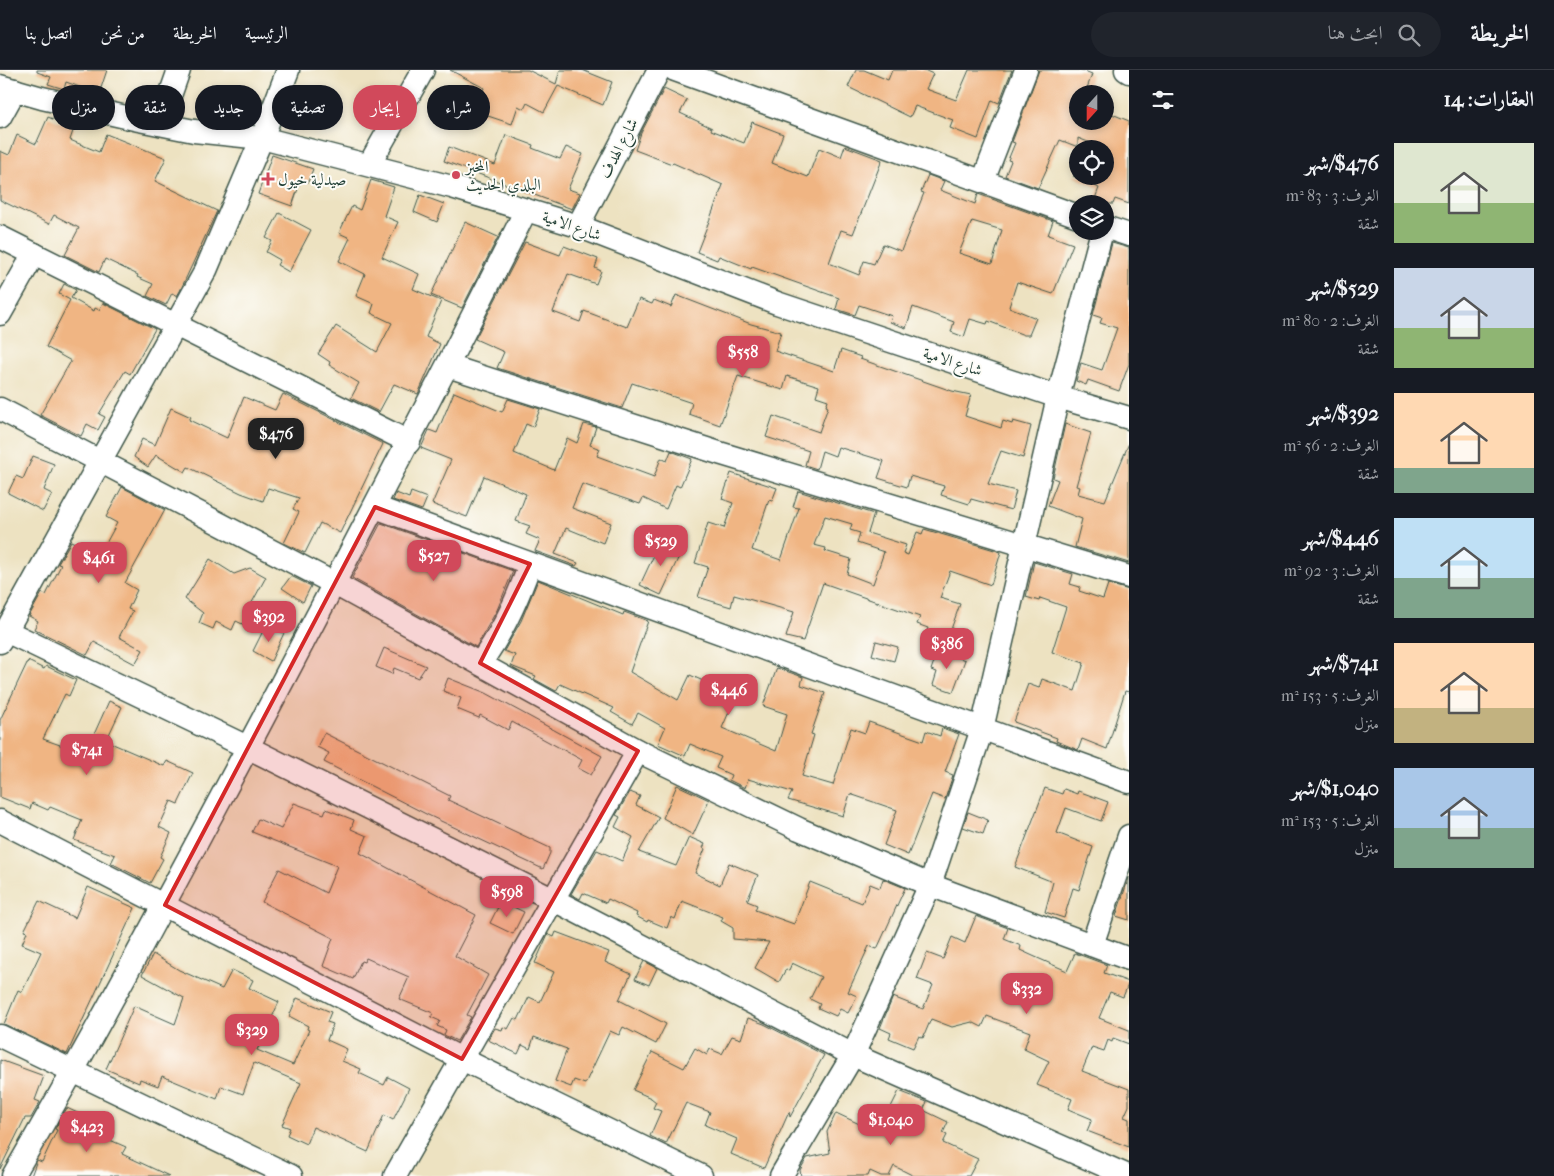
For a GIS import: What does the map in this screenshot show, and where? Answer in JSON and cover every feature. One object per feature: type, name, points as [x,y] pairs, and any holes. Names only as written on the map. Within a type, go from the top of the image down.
[{"type":"street","points":[[174,85],[179,70]]},
{"type":"street","points":[[288,70],[262,138],[206,270],[99,461],[5,623],[247,748],[552,899],[853,1055],[1128,1176]]},
{"type":"street","points":[[368,164],[423,70]]},
{"type":"street","name":"شارع الهدف","points":[[578,226],[659,70]]},
{"type":"street","points":[[675,70],[1069,213]]},
{"type":"street","points":[[983,181],[1026,70]]},
{"type":"street","points":[[0,116],[7,88]]},
{"type":"street","name":"شارع الامية","points":[[7,88],[125,117]]},
{"type":"street","name":"شارع الامية","points":[[185,127],[262,138],[368,164],[578,226],[776,303],[1058,397],[1129,418]]},
{"type":"street","points":[[13,1176],[165,905],[409,442],[526,210]]},
{"type":"street","points":[[1114,230],[1129,235]]},
{"type":"street","points":[[0,237],[409,442]]},
{"type":"street","points":[[781,1176],[853,1055],[930,885],[982,728],[1058,397],[1100,240]]},
{"type":"street","points":[[0,314],[34,254]]},
{"type":"street","points":[[448,366],[1024,547],[1129,577]]},
{"type":"street","points":[[0,409],[335,584],[638,750],[799,829],[930,885],[1129,959]]},
{"type":"street","points":[[374,508],[1129,782]]},
{"type":"street","points":[[480,663],[493,644],[530,564]]},
{"type":"street","points":[[395,1176],[638,750]]},
{"type":"street","points":[[0,821],[462,1059],[701,1176]]},
{"type":"street","points":[[1092,944],[1129,836]]},
{"type":"street","points":[[0,1036],[291,1176]]},
{"type":"highlighted area","points":[[375,507],[530,564],[480,663],[638,751],[462,1059],[165,905]]},
{"type":"building","points":[[37,70],[107,70],[102,85],[74,85],[66,82],[65,85],[52,85],[48,84],[51,77],[37,72]]},
{"type":"building","points":[[450,70],[528,70],[556,84],[560,70],[582,70],[612,82],[603,105],[558,86],[544,112],[527,103],[524,109],[518,106],[512,124],[490,117],[490,85],[478,85]]},
{"type":"building","points":[[856,70],[864,70],[888,80],[892,70],[924,70],[933,74],[926,89],[956,100],[969,70],[1012,70],[999,103],[992,100],[978,139],[950,128],[953,120],[915,106],[910,117],[848,87]]},
{"type":"building","points":[[1039,70],[1082,70],[1092,74],[1088,85],[1069,85],[1069,130],[1114,130],[1114,115],[1129,121],[1129,204],[1115,199],[1114,202],[1114,195],[1096,195],[1099,188],[1092,185],[1114,185],[1114,140],[1083,140],[1078,138],[1078,140],[1069,140],[1069,144],[1060,140],[1038,188],[1005,176],[1011,161],[1008,160],[1015,143],[1012,142]]},
{"type":"building","points":[[664,89],[687,100],[680,113],[712,128],[711,130],[744,143],[752,122],[783,134],[772,163],[808,177],[819,148],[841,157],[845,146],[882,160],[853,234],[841,230],[829,263],[859,275],[864,261],[874,264],[883,244],[901,251],[924,193],[921,192],[928,175],[944,181],[940,190],[975,204],[978,194],[1053,221],[1048,235],[1073,244],[1053,294],[1017,282],[1009,307],[1036,318],[1029,335],[1024,335],[988,321],[987,324],[970,319],[964,337],[951,332],[954,322],[913,307],[906,328],[890,322],[892,316],[859,305],[855,315],[836,309],[839,298],[752,267],[751,269],[719,256],[717,260],[697,252],[723,185],[673,163],[635,150],[641,133]],"holes":[[[972,221],[1002,230],[992,264],[959,253]]]},
{"type":"building","points":[[48,117],[52,119],[52,130],[73,130],[70,140],[99,152],[106,134],[166,158],[155,181],[217,211],[177,296],[172,293],[166,305],[147,296],[153,284],[137,277],[138,275],[105,259],[99,272],[65,255],[79,228],[54,215],[49,224],[0,200],[0,151],[9,155],[17,135],[36,144]]},
{"type":"building","points":[[506,135],[533,145],[532,148],[560,159],[566,147],[583,154],[568,189],[580,193],[572,209],[444,161],[449,147],[495,165]]},
{"type":"building","points":[[272,155],[313,169],[308,182],[301,180],[292,206],[258,194]]},
{"type":"building","points":[[371,180],[394,187],[384,216],[398,222],[382,257],[419,274],[413,289],[441,301],[426,337],[440,344],[418,394],[394,384],[379,412],[351,398],[359,383],[329,365],[330,362],[318,354],[336,326],[377,352],[392,323],[371,313],[374,304],[356,296],[365,274],[339,261],[350,238],[339,233],[352,206],[360,210]]},
{"type":"building","points":[[420,195],[444,204],[437,222],[414,212]]},
{"type":"building","points":[[279,213],[311,230],[289,272],[277,265],[280,260],[266,252],[272,241],[266,238]]},
{"type":"building","points":[[465,222],[498,237],[462,308],[431,295]]},
{"type":"building","points":[[525,242],[560,255],[564,246],[598,259],[595,268],[601,271],[596,284],[568,274],[553,312],[580,322],[584,311],[627,327],[639,299],[652,304],[654,300],[671,307],[676,295],[751,324],[781,332],[775,351],[834,371],[841,350],[861,357],[860,359],[952,391],[971,395],[965,416],[1001,428],[1003,421],[1012,424],[1013,421],[1031,426],[1023,458],[1001,451],[988,484],[1016,491],[1011,510],[971,499],[969,504],[941,495],[944,486],[910,476],[907,487],[878,478],[884,461],[838,447],[835,456],[822,451],[817,469],[805,465],[809,451],[766,437],[773,416],[819,432],[828,407],[826,406],[828,400],[816,396],[819,386],[787,376],[783,390],[738,376],[720,425],[689,414],[692,403],[632,383],[622,408],[497,368],[504,352],[475,339]]},
{"type":"building","points":[[1112,243],[1129,248],[1129,364],[1119,391],[1088,380],[1086,385],[1076,381],[1081,363],[1102,370],[1117,328],[1100,323],[1102,318],[1093,315]]},
{"type":"building","points":[[64,284],[76,290],[71,298],[94,311],[95,308],[99,310],[103,303],[155,329],[130,374],[125,371],[99,414],[105,417],[98,430],[87,424],[81,436],[40,415],[71,361],[46,347],[70,300],[59,294]]},
{"type":"building","points":[[454,392],[502,412],[508,399],[540,409],[533,427],[526,424],[514,453],[554,470],[567,438],[577,443],[584,424],[596,427],[590,445],[600,449],[597,456],[654,477],[661,458],[667,461],[671,451],[692,459],[680,487],[676,485],[666,509],[643,498],[640,504],[582,484],[572,508],[611,523],[603,543],[566,528],[555,554],[578,563],[576,566],[535,551],[540,540],[526,534],[530,526],[516,521],[526,494],[484,476],[467,517],[432,504],[451,460],[421,448],[429,430],[437,433]]},
{"type":"building","points":[[283,394],[383,444],[340,533],[320,523],[305,553],[284,543],[299,512],[293,509],[299,498],[268,488],[263,501],[241,493],[188,467],[185,472],[156,455],[148,467],[134,457],[142,439],[155,445],[171,408],[191,417],[189,420],[227,438],[244,397],[275,410]]},
{"type":"building","points":[[1065,424],[1091,433],[1076,486],[1080,487],[1078,494],[1105,501],[1129,443],[1129,563],[1075,547],[1082,519],[1048,506],[1058,480],[1053,478]]},
{"type":"building","points":[[33,456],[54,464],[44,490],[52,494],[43,511],[8,493],[16,476],[23,479]]},
{"type":"building","points":[[731,473],[777,488],[772,501],[769,500],[752,550],[781,560],[799,508],[793,507],[798,491],[874,514],[868,533],[906,545],[903,553],[908,555],[917,532],[922,534],[924,529],[1001,552],[991,585],[950,571],[940,598],[960,604],[944,649],[924,642],[928,628],[917,624],[920,617],[823,583],[803,641],[786,637],[794,612],[734,595],[731,607],[698,597],[708,567],[695,563],[708,523],[724,528],[733,503],[722,499]],"holes":[[[825,516],[852,524],[850,530],[860,533],[857,543],[884,552],[873,584],[847,574],[851,559],[825,551],[826,548],[814,545]]]},
{"type":"building","points":[[122,487],[165,510],[125,583],[137,590],[128,609],[133,611],[119,637],[143,650],[135,664],[94,642],[87,655],[34,629],[38,621],[29,616],[42,593],[46,595],[61,565],[58,564],[71,541],[99,556],[117,523],[106,517]]},
{"type":"building","points":[[411,492],[427,498],[422,510],[393,500],[396,493],[409,498]]},
{"type":"building","points":[[381,523],[513,571],[497,610],[476,647],[352,578]]},
{"type":"building","points":[[661,540],[682,550],[661,595],[640,585]]},
{"type":"building","points":[[210,559],[234,574],[250,568],[266,577],[249,608],[261,614],[253,629],[236,621],[232,630],[216,622],[213,629],[199,623],[203,613],[185,599]]},
{"type":"building","points":[[1034,562],[1073,574],[1070,584],[1080,587],[1079,591],[1103,599],[1108,584],[1129,590],[1129,692],[1125,691],[1107,749],[1082,739],[1078,750],[1056,741],[1057,738],[1014,722],[1028,684],[1039,688],[1042,679],[1075,691],[1084,663],[1052,652],[1066,607],[1040,598],[1039,601],[1026,597]]},
{"type":"building","points":[[291,576],[311,586],[303,602],[282,588]]},
{"type":"building","points":[[538,580],[623,615],[624,612],[648,621],[630,672],[678,700],[690,675],[736,696],[722,728],[776,751],[787,714],[763,706],[777,668],[803,677],[801,685],[825,693],[811,734],[814,735],[802,776],[833,785],[851,728],[865,733],[869,722],[923,741],[926,731],[940,736],[942,728],[959,734],[945,772],[953,775],[945,799],[932,794],[908,855],[884,845],[897,810],[850,794],[843,816],[788,800],[792,792],[748,779],[745,788],[729,780],[731,775],[716,768],[721,757],[690,744],[685,756],[658,744],[665,728],[638,713],[632,724],[611,712],[614,708],[560,684],[556,691],[534,679],[536,676],[511,666],[515,655],[504,651],[521,621]]},
{"type":"building","points":[[266,625],[284,633],[271,661],[253,651]]},
{"type":"building","points":[[876,641],[898,647],[894,661],[872,655]]},
{"type":"building","points":[[384,648],[426,666],[418,678],[394,668],[392,674],[376,667]]},
{"type":"building","points":[[938,650],[965,660],[953,692],[933,685],[937,672],[931,670]]},
{"type":"building","points":[[28,661],[44,669],[46,666],[76,680],[69,696],[65,694],[43,739],[80,752],[82,748],[87,750],[109,701],[122,707],[106,741],[164,766],[167,761],[193,773],[178,804],[171,801],[159,827],[171,833],[160,857],[163,859],[150,883],[111,863],[115,855],[74,840],[82,820],[50,807],[48,810],[32,803],[30,809],[0,797],[0,720]]},
{"type":"building","points":[[448,678],[486,693],[602,756],[591,775],[578,768],[582,760],[512,722],[508,730],[480,715],[479,718],[457,709],[461,698],[443,691]]},
{"type":"building","points":[[324,733],[450,796],[448,800],[550,848],[550,853],[543,869],[428,815],[324,762],[329,753],[317,747]]},
{"type":"building","points":[[677,785],[709,800],[693,835],[663,818]]},
{"type":"building","points":[[1045,788],[1062,794],[1064,789],[1077,794],[1078,791],[1108,802],[1101,821],[1066,808],[1057,833],[1093,847],[1079,890],[1073,888],[1064,918],[1045,912],[1053,882],[1015,867]]},
{"type":"building","points":[[630,792],[640,796],[636,805],[659,817],[639,852],[676,866],[689,837],[705,844],[703,848],[705,849],[695,873],[720,885],[729,863],[758,875],[747,901],[757,905],[755,910],[794,924],[810,882],[862,903],[870,884],[880,888],[883,879],[905,888],[877,949],[869,946],[848,992],[857,996],[848,1013],[840,1009],[836,1016],[818,1008],[820,1004],[810,999],[821,977],[792,963],[789,970],[786,969],[779,982],[755,968],[769,942],[733,939],[733,928],[721,921],[723,917],[682,901],[675,919],[671,917],[667,928],[648,920],[647,922],[636,916],[637,913],[608,899],[606,903],[583,893],[580,899],[571,894],[597,850],[622,861],[633,837],[615,827],[620,817],[616,815]]},
{"type":"building","points":[[294,803],[324,814],[326,809],[354,820],[351,829],[367,836],[360,853],[476,915],[455,956],[488,975],[467,1015],[471,1017],[457,1041],[444,1035],[446,1030],[437,1026],[440,1021],[431,1017],[433,1013],[399,999],[409,977],[366,958],[364,962],[361,961],[353,979],[323,966],[333,938],[262,902],[279,869],[326,893],[337,866],[252,832],[258,819],[281,829]]},
{"type":"building","points":[[968,812],[988,820],[983,834],[963,827]]},
{"type":"building","points":[[1129,877],[1129,920],[1116,916]]},
{"type":"building","points":[[88,887],[135,908],[67,1054],[4,1024],[18,990],[22,992],[41,952],[22,944],[27,932],[24,931],[39,901],[75,918]]},
{"type":"building","points":[[501,901],[524,912],[513,934],[490,923]]},
{"type":"building","points":[[976,916],[1008,928],[1004,939],[1021,946],[1020,950],[1067,971],[1075,953],[1107,965],[1104,973],[1129,982],[1123,997],[1110,992],[1099,1018],[1129,1030],[1129,1044],[1113,1038],[1112,1042],[1108,1040],[1104,1051],[1092,1047],[1082,1071],[1129,1089],[1129,1106],[1124,1117],[1129,1119],[1129,1147],[1087,1131],[1092,1119],[1068,1109],[1072,1099],[1037,1085],[1049,1061],[1024,1049],[1030,1032],[987,1016],[982,1027],[972,1022],[952,1027],[931,1019],[923,1038],[919,1036],[913,1048],[889,1038],[891,1033],[880,1028],[893,997],[923,1009],[933,985],[917,979],[927,953],[943,959],[952,937],[965,943]]},
{"type":"building","points":[[556,932],[609,952],[605,962],[631,974],[619,1000],[666,1024],[656,1044],[623,1027],[619,1035],[610,1031],[585,1084],[574,1080],[571,1087],[555,1081],[567,1049],[534,1037],[530,1049],[522,1045],[518,1054],[488,1040],[495,1028],[502,1030],[503,1027],[508,1029],[514,1018],[518,1020],[529,997],[540,1002],[554,972],[535,963],[548,934],[554,937]]},
{"type":"building","points":[[153,954],[179,970],[222,989],[232,970],[253,980],[249,988],[279,1002],[257,1050],[293,1065],[309,1030],[307,1029],[308,1026],[289,1016],[297,998],[331,1012],[327,1022],[333,1024],[327,1040],[347,1049],[342,1061],[361,1069],[359,1073],[384,1085],[388,1077],[409,1088],[393,1120],[384,1115],[368,1152],[313,1127],[306,1144],[287,1135],[290,1128],[282,1125],[301,1083],[254,1063],[243,1094],[221,1086],[217,1099],[162,1076],[158,1086],[140,1079],[139,1083],[106,1069],[134,1006],[175,1024],[184,998],[142,975]]},
{"type":"building","points":[[644,961],[657,968],[649,985],[635,979]]},
{"type":"building","points":[[748,1018],[764,1024],[824,1055],[790,1117],[789,1112],[764,1168],[731,1154],[737,1139],[705,1125],[710,1112],[686,1103],[666,1144],[650,1136],[661,1111],[653,1108],[656,1102],[651,1098],[633,1090],[652,1052],[684,1068],[695,1048],[707,1055],[710,1049],[722,1054],[732,1036],[741,1039]]},
{"type":"building","points":[[0,1060],[44,1076],[35,1100],[40,1102],[31,1118],[25,1118],[0,1169]]},
{"type":"building","points":[[899,1091],[927,1102],[923,1110],[948,1122],[943,1133],[947,1135],[943,1143],[978,1159],[969,1176],[914,1176],[894,1166],[889,1176],[881,1176],[870,1171],[868,1176],[801,1176],[800,1170],[807,1158],[830,1153],[827,1132],[836,1113],[870,1129],[874,1121],[882,1125]]},
{"type":"building","points":[[67,1108],[92,1120],[87,1130],[126,1147],[122,1154],[169,1176],[31,1176],[37,1160],[42,1162],[57,1130],[55,1129]]},
{"type":"place","name":"المخبز البلدي الحديث","points":[[456,175]]},
{"type":"place","name":"صيدلية خيول","points":[[268,179]]}]
